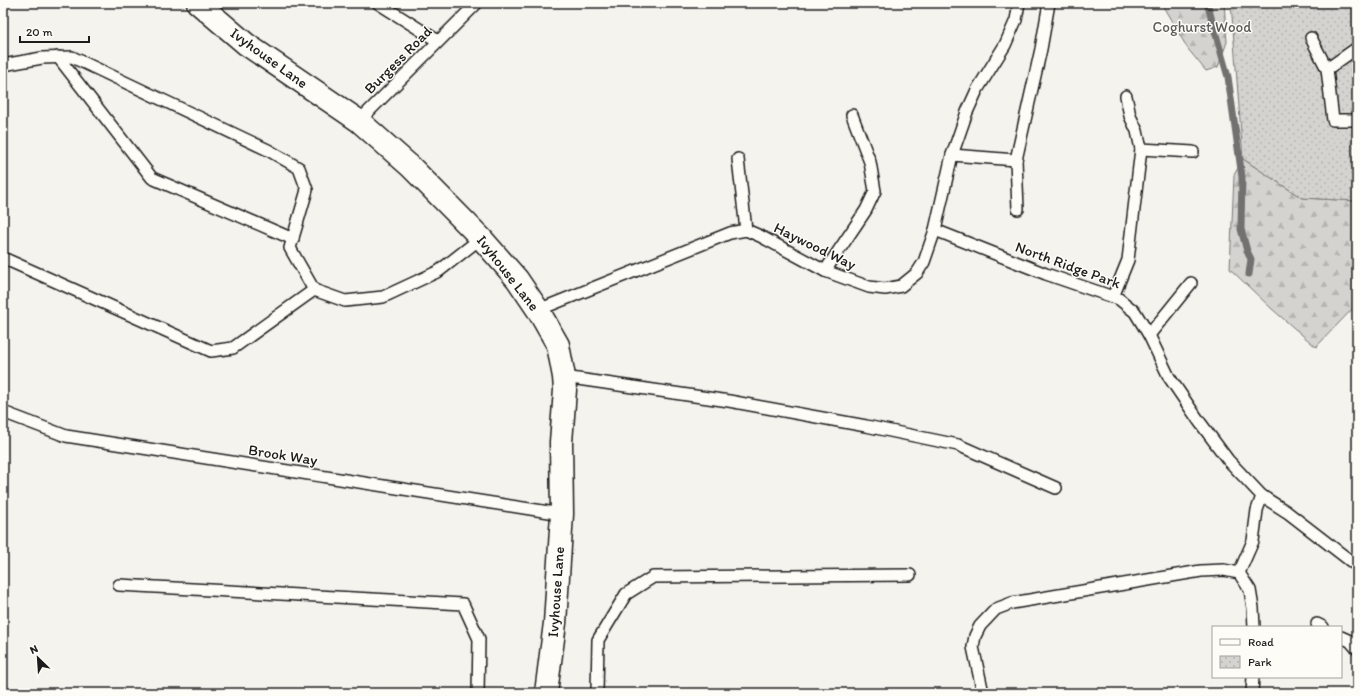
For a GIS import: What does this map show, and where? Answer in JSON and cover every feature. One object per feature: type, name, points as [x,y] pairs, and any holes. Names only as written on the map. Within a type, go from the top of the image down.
[{"type":"street","name":"Ivyhouse Lane","points":[[198,3],[246,44],[359,121],[411,167],[482,238],[517,279],[538,310],[558,344],[565,390],[562,442],[562,514],[555,623],[546,693]]},
{"type":"lane","points":[[378,3],[438,41]]},
{"type":"lane","name":"Burgess Road","points":[[359,121],[477,3]]},
{"type":"lane","name":"Haywood Way","points":[[746,230],[825,271],[869,287],[885,290],[901,286],[917,273],[929,251],[952,155],[967,112],[977,90],[1005,45],[1016,20],[1020,3]]},
{"type":"lane","points":[[1018,209],[1016,160],[1041,49],[1049,3]]},
{"type":"lane","points":[[1311,38],[1328,69],[1333,120],[1357,120]]},
{"type":"lane","points":[[1328,69],[1357,48]]},
{"type":"lane","points":[[58,57],[152,178],[293,239]]},
{"type":"lane","points":[[3,65],[42,58],[72,57],[268,150],[299,168],[307,190],[290,248],[314,290],[345,301],[382,297],[439,271],[482,238]]},
{"type":"lane","points":[[1113,297],[1128,260],[1141,149],[1137,131],[1130,116],[1126,96]]},
{"type":"lane","points":[[825,271],[866,210],[875,191],[870,162],[852,115]]},
{"type":"lane","points":[[1141,149],[1193,152]]},
{"type":"lane","points":[[952,155],[1016,160]]},
{"type":"lane","points":[[538,310],[730,233],[746,230],[738,159]]},
{"type":"lane","name":"North Ridge Park","points":[[935,230],[1046,274],[1119,299],[1135,312],[1149,335],[1169,377],[1228,460],[1262,496],[1287,512],[1357,566]]},
{"type":"lane","points":[[3,258],[211,351],[233,348],[314,290]]},
{"type":"lane","points":[[1149,335],[1191,282]]},
{"type":"lane","points":[[564,376],[729,401],[866,426],[958,445],[1056,488]]},
{"type":"lane","name":"Brook Way","points":[[3,412],[66,436],[562,514]]},
{"type":"lane","points":[[1239,573],[1253,541],[1257,510],[1262,496]]},
{"type":"lane","points":[[983,693],[973,647],[975,636],[980,626],[996,609],[1012,603],[1200,571],[1224,570],[1239,573],[1250,590],[1254,626]]},
{"type":"lane","points":[[597,693],[598,640],[626,594],[652,577],[910,575]]},
{"type":"lane","points":[[118,586],[463,604],[479,639],[478,693]]},
{"type":"lane","points":[[1342,637],[1350,641],[1357,649]]},
{"type":"lane","points":[[1252,693],[1253,678]]},
{"type":"green space","name":"Coghurst Wood","points":[[1161,3],[1224,3],[1227,42],[1218,67],[1206,71],[1188,49]]},
{"type":"green space","points":[[1231,3],[1357,3],[1357,201],[1302,198],[1243,159]]},
{"type":"green space","points":[[1243,159],[1302,198],[1357,201],[1357,304],[1316,347],[1272,309],[1230,269],[1234,175]]},
{"type":"waterway","points":[[1207,3],[1228,77],[1242,177],[1241,229],[1247,251],[1251,259],[1249,274]]}]
